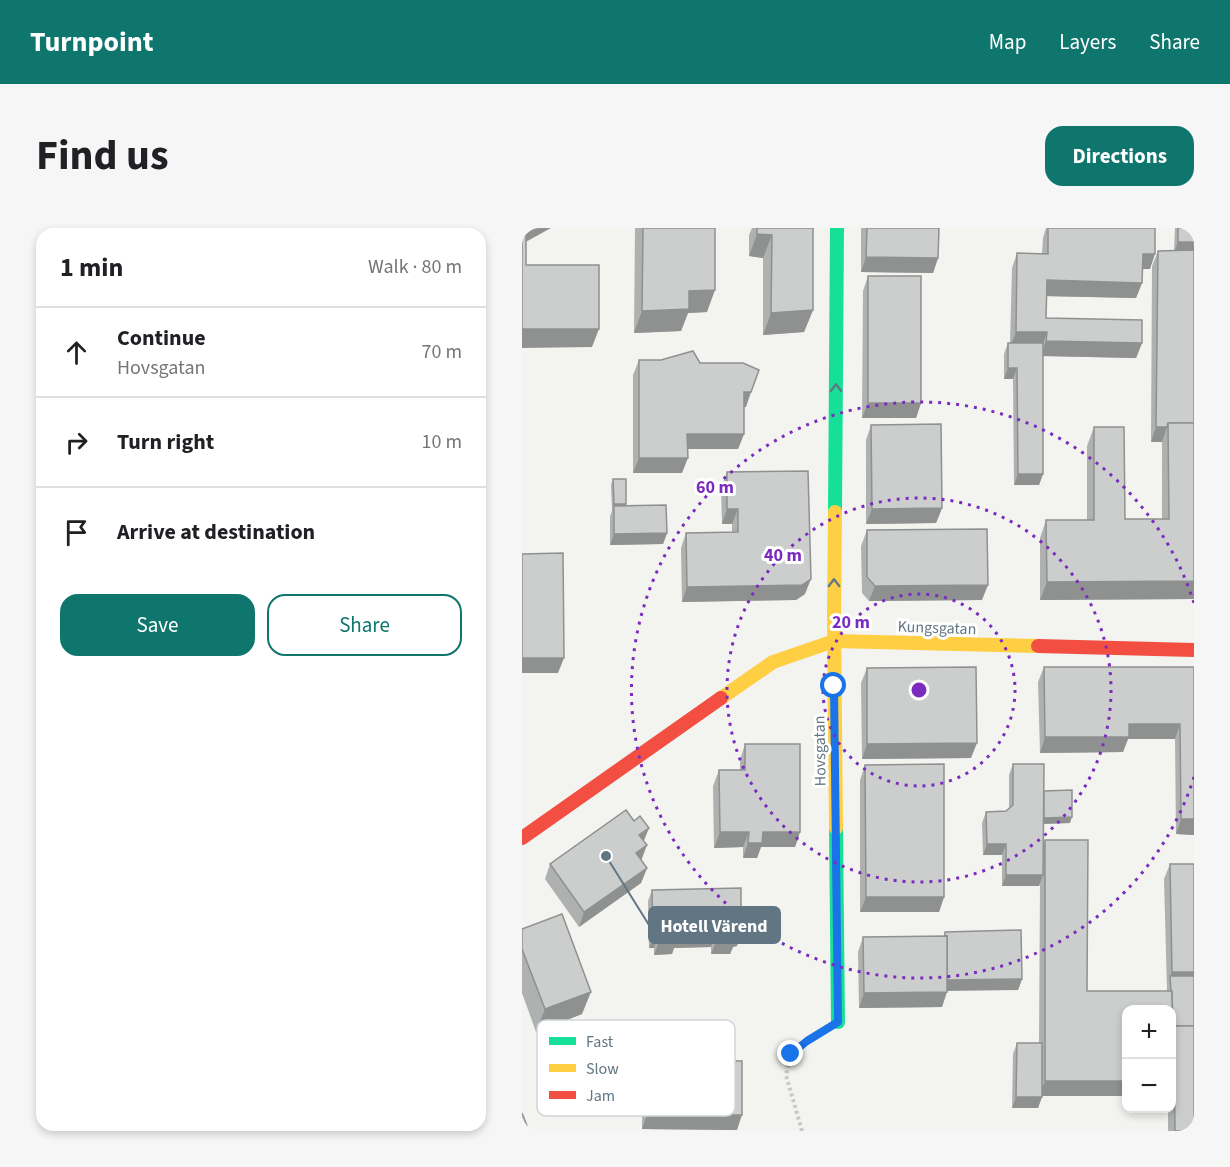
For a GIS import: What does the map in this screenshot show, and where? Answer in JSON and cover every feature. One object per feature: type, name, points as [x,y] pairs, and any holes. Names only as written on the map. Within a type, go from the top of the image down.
[{"type":"street","name":"Hovsgatan","points":[[837,228],[834,641],[838,1022]]},
{"type":"street","name":"Kungsgatan","points":[[522,838],[773,662],[834,641],[1194,650]]},
{"type":"path","points":[[802,1131],[786,1075],[791,1054],[838,1022]]},
{"type":"building","points":[[522,228],[526,228],[526,265],[599,265],[599,329],[522,329]]},
{"type":"building","points":[[643,228],[715,228],[715,290],[689,291],[689,309],[642,311]]},
{"type":"building","points":[[757,228],[813,228],[813,310],[771,313],[772,235],[757,234]]},
{"type":"building","points":[[867,228],[939,228],[938,258],[866,257]]},
{"type":"building","points":[[1048,228],[1155,228],[1155,254],[1143,254],[1142,283],[1047,280],[1046,318],[1142,320],[1142,343],[1046,341],[1047,332],[1016,332],[1017,253],[1048,254]]},
{"type":"building","points":[[1178,228],[1194,228],[1194,242],[1178,242]]},
{"type":"building","points":[[1194,250],[1194,423],[1168,423],[1167,427],[1156,427],[1158,251]]},
{"type":"building","points":[[868,276],[921,276],[921,403],[868,403]]},
{"type":"building","points":[[1008,343],[1043,343],[1043,474],[1018,474],[1017,368],[1008,368]]},
{"type":"building","points":[[693,351],[700,363],[743,363],[759,370],[751,392],[744,392],[744,434],[687,434],[688,458],[639,458],[639,360],[661,360]]},
{"type":"building","points":[[1168,423],[1194,423],[1194,581],[1047,582],[1046,520],[1094,520],[1094,427],[1124,427],[1125,519],[1169,519]]},
{"type":"building","points":[[941,424],[942,508],[872,509],[871,425]]},
{"type":"building","points":[[808,471],[811,579],[802,585],[687,587],[686,533],[738,532],[738,509],[727,509],[727,472]]},
{"type":"building","points":[[613,479],[626,479],[626,504],[614,504]]},
{"type":"building","points":[[666,505],[667,533],[614,534],[614,506]]},
{"type":"building","points":[[987,529],[988,585],[875,586],[867,577],[867,530]]},
{"type":"building","points":[[563,553],[564,658],[522,658],[522,554]]},
{"type":"building","points":[[976,667],[977,743],[867,744],[867,668]]},
{"type":"building","points":[[1044,667],[1194,667],[1194,819],[1181,819],[1180,724],[1129,724],[1129,737],[1045,737]]},
{"type":"building","points":[[745,744],[800,744],[800,832],[763,832],[762,843],[748,843],[749,832],[720,832],[719,770],[745,770]]},
{"type":"building","points":[[944,764],[944,897],[866,897],[865,765]]},
{"type":"building","points":[[1013,764],[1044,764],[1043,875],[1006,875],[1006,844],[987,844],[986,812],[1006,811],[1013,805]]},
{"type":"building","points":[[1072,790],[1072,817],[1044,818],[1044,791]]},
{"type":"building","points":[[626,810],[634,821],[640,816],[649,828],[639,835],[647,845],[636,853],[647,868],[584,912],[550,864]]},
{"type":"building","points":[[1045,840],[1088,840],[1087,991],[1172,991],[1172,1005],[1122,1005],[1122,1081],[1045,1081]]},
{"type":"building","points":[[1170,864],[1194,864],[1194,972],[1172,972]]},
{"type":"building","points":[[741,888],[741,936],[734,936],[734,943],[715,944],[715,936],[675,937],[676,943],[658,944],[658,937],[653,938],[652,890]]},
{"type":"building","points":[[562,914],[591,992],[545,1009],[522,949],[522,929]]},
{"type":"building","points":[[1021,930],[1022,979],[947,980],[947,936],[945,932]]},
{"type":"building","points":[[947,936],[947,992],[864,993],[863,937]]},
{"type":"building","points":[[1170,976],[1194,976],[1194,1026],[1176,1026],[1176,1005],[1172,1005]]},
{"type":"building","points":[[1176,1026],[1194,1026],[1194,1131],[1175,1131]]},
{"type":"building","points":[[1017,1043],[1042,1043],[1042,1097],[1016,1097]]},
{"type":"building","points":[[735,1061],[742,1061],[742,1115],[735,1115]]},
{"type":"building","points":[[522,1113],[529,1131],[522,1131]]},
{"type":"traffic: fast","points":[[835,512],[837,228]]},
{"type":"traffic: fast","points":[[836,828],[838,1022]]},
{"type":"traffic: slow","points":[[835,512],[836,828]]},
{"type":"traffic: slow","points":[[721,698],[773,662],[834,641],[1038,646]]},
{"type":"traffic: jam","points":[[1038,646],[1194,650]]},
{"type":"traffic: jam","points":[[522,838],[721,698]]},
{"type":"place","name":"Hotell Värend","points":[[606,856]]},
{"type":"route","points":[[791,1054],[838,1022],[834,686]]}]
